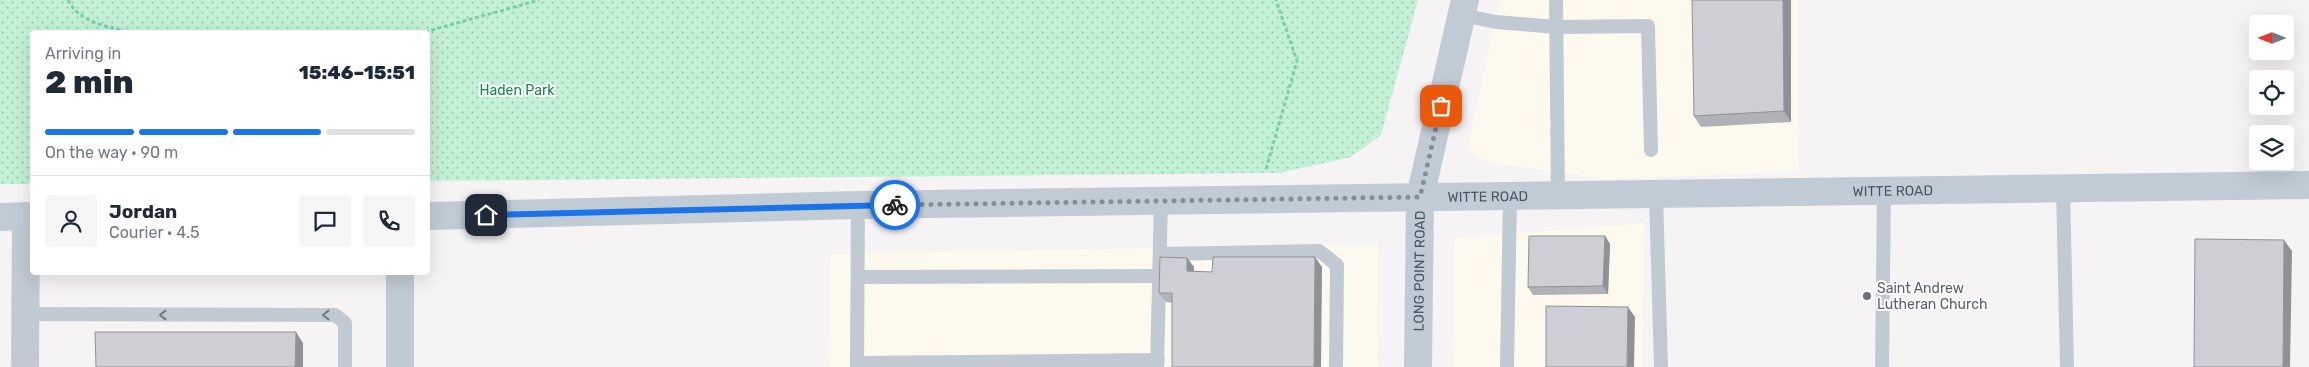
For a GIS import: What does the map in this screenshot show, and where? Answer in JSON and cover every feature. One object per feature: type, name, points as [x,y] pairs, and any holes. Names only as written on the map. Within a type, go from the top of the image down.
[{"type":"street","name":"LONG POINT ROAD","points":[[1418,367],[1420,197],[1463,8]]},
{"type":"street","name":"WITTE ROAD","points":[[430,216],[858,205],[2309,185]]},
{"type":"street","points":[[20,216],[25,314],[25,367]]},
{"type":"street","points":[[400,275],[400,367]]},
{"type":"lane","points":[[1556,0],[1558,195]]},
{"type":"lane","points":[[1463,8],[1496,22],[1556,27],[1648,26],[1651,150]]},
{"type":"lane","points":[[2063,188],[2067,367]]},
{"type":"lane","points":[[1882,367],[1884,191]]},
{"type":"lane","points":[[1656,194],[1661,367]]},
{"type":"lane","points":[[1507,367],[1510,196]]},
{"type":"lane","points":[[858,205],[857,365],[1158,364],[1161,201]]},
{"type":"lane","points":[[1160,254],[1320,251],[1338,265],[1336,367]]},
{"type":"lane","points":[[858,277],[1160,276]]},
{"type":"lane","points":[[25,314],[335,315],[345,323],[345,367]]},
{"type":"path","points":[[68,0],[80,16],[98,24],[120,30]]},
{"type":"path","points":[[430,31],[539,0]]},
{"type":"path","points":[[1258,200],[1297,61],[1276,0]]},
{"type":"shaded area","points":[[1500,0],[1798,0],[1799,172],[1606,179],[1489,163],[1467,149]]},
{"type":"shaded area","points":[[1644,223],[1643,367],[1453,367],[1454,238]]},
{"type":"shaded area","points":[[1378,244],[1377,367],[829,367],[830,254]]},
{"type":"green space","name":"Haden Park","points":[[0,0],[1418,0],[1381,135],[1351,157],[1279,173],[430,181],[430,30],[30,30],[30,184],[0,184]]},
{"type":"building","points":[[1692,0],[1783,0],[1784,111],[1694,116]]},
{"type":"building","points":[[1529,236],[1605,236],[1603,286],[1528,287]]},
{"type":"building","points":[[2195,239],[2284,240],[2283,367],[2194,367]]},
{"type":"building","points":[[1160,257],[1187,258],[1187,271],[1212,272],[1213,257],[1315,257],[1314,367],[1172,367],[1172,293],[1159,293]]},
{"type":"building","points":[[1546,306],[1628,307],[1627,367],[1546,367]]},
{"type":"building","points":[[95,332],[296,332],[295,367],[96,367]]},
{"type":"way so far","points":[[895,205],[1420,197],[1441,106]]},
{"type":"place","name":"Saint Andrew Lutheran Church","points":[[1867,296]]},
{"type":"route","points":[[486,215],[895,205]]}]
